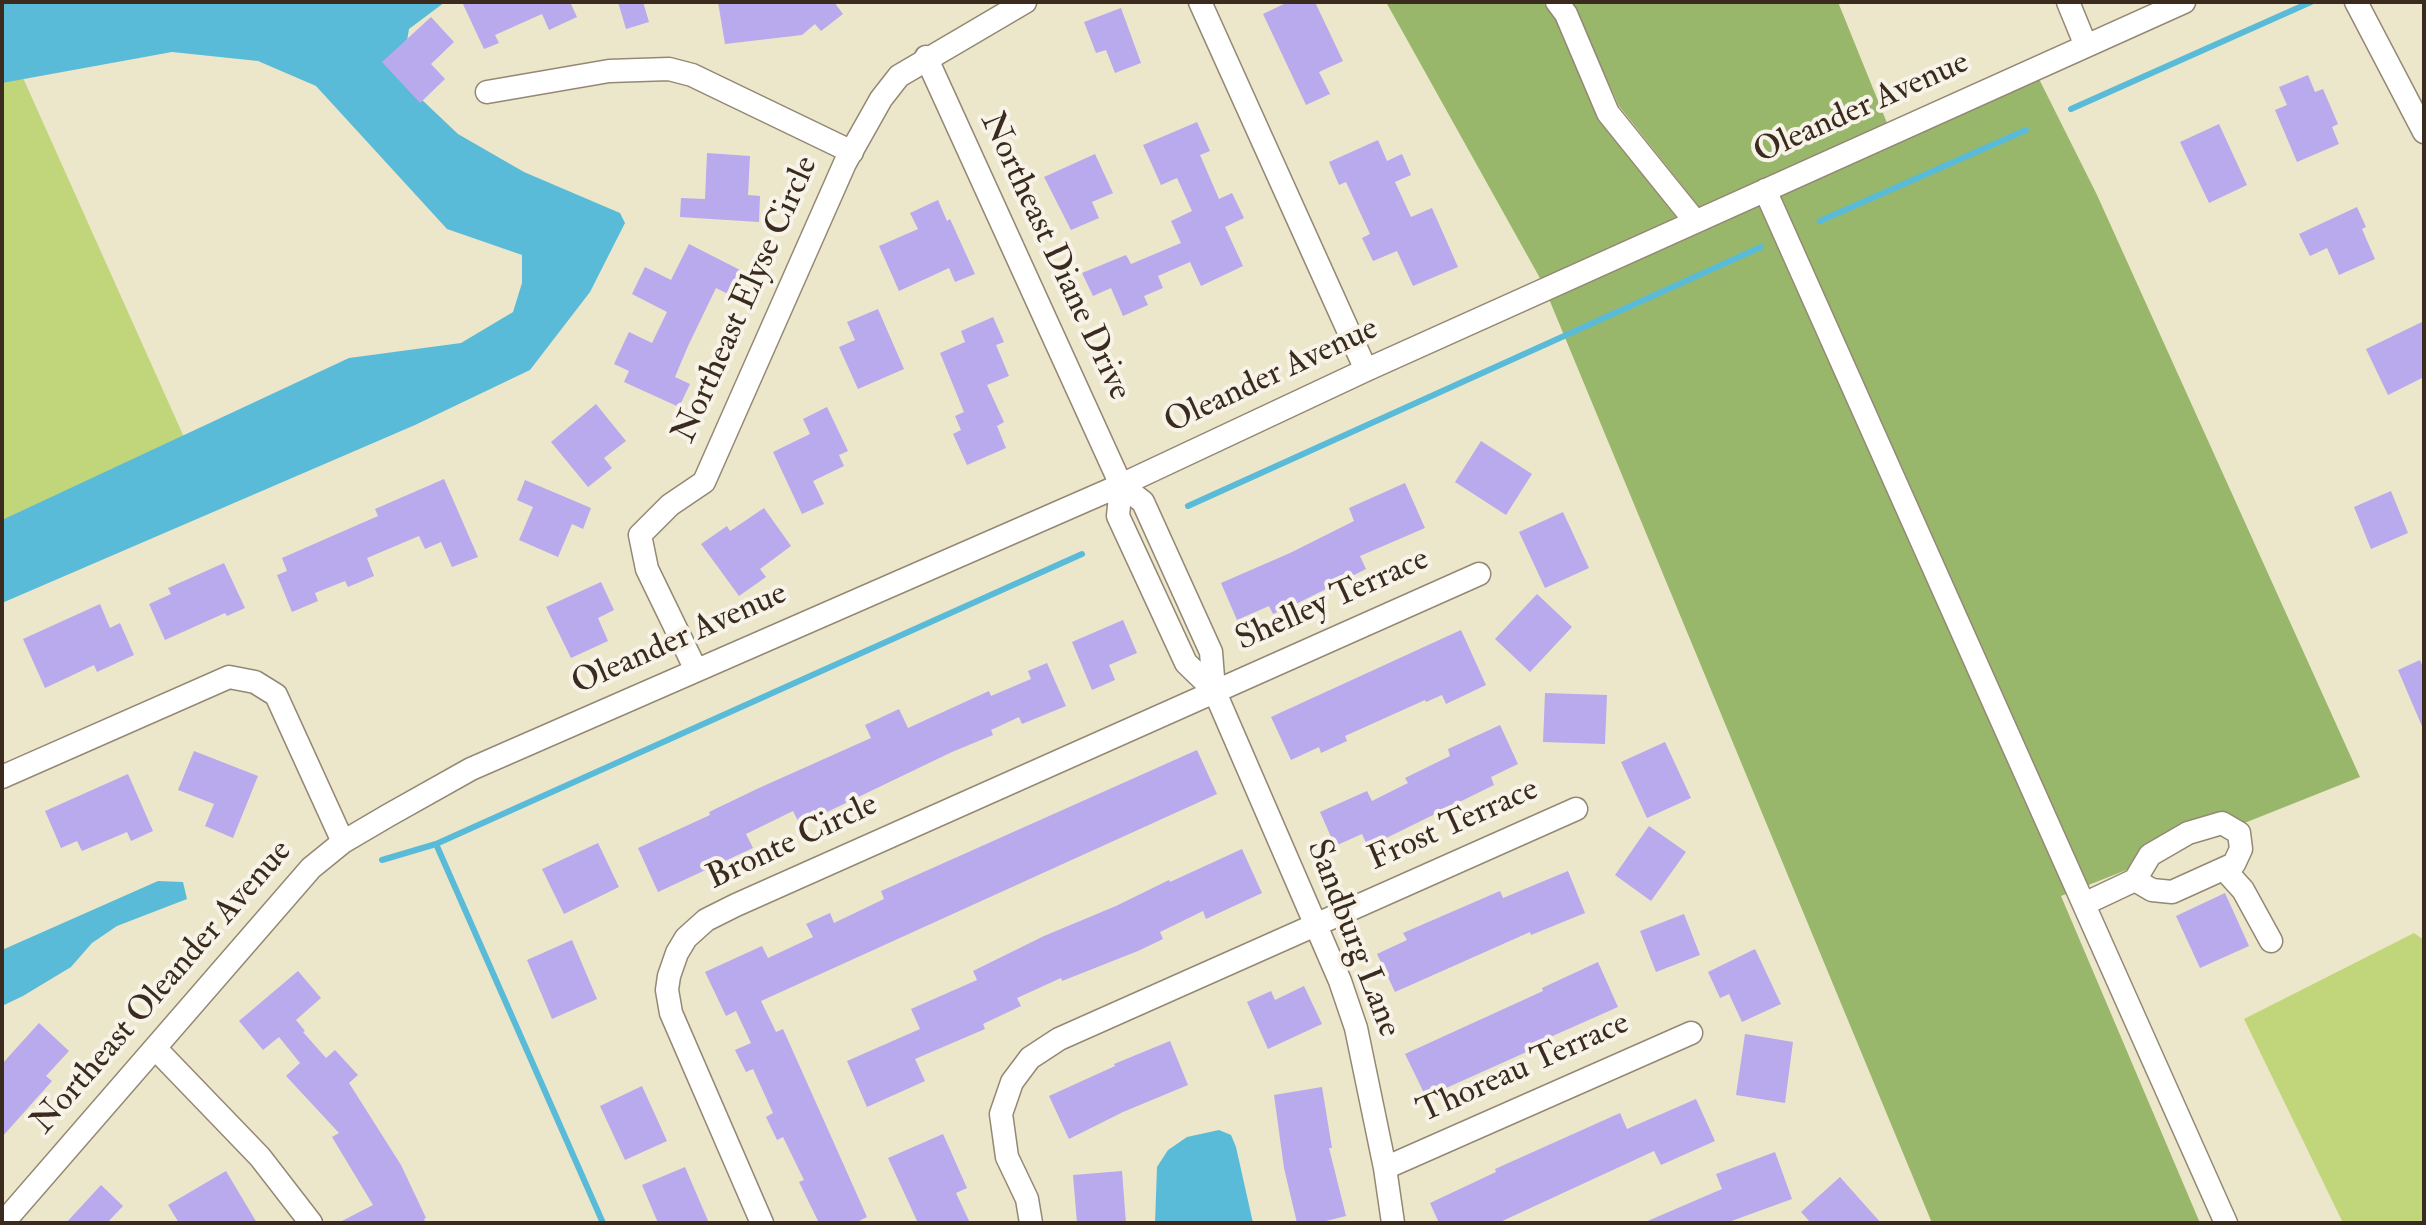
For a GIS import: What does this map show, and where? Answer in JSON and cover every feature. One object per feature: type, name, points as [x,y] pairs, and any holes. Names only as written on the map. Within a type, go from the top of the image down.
[{"type":"street","name":"Northeast Elyse Circle","points":[[696,670],[647,569],[640,535],[670,505],[704,482],[852,152],[881,99],[899,76],[926,57],[1025,2]]},
{"type":"street","points":[[1200,2],[1366,370]]},
{"type":"street","points":[[1557,2],[1566,14],[1608,113],[1695,221]]},
{"type":"street","points":[[2068,2],[2086,46]]},
{"type":"street","name":"Oleander Avenue","points":[[389,815],[471,769],[1121,485],[1366,370],[2184,2]]},
{"type":"street","points":[[2356,2],[2424,132]]},
{"type":"street","name":"Northeast Diane Drive","points":[[926,57],[1121,485]]},
{"type":"street","points":[[487,92],[609,71],[669,69],[692,75],[852,152]]},
{"type":"street","points":[[1765,190],[2226,1223]]},
{"type":"street","name":"Sandburg Lane","points":[[1121,485],[1143,502],[1211,652],[1214,690],[1340,981],[1356,1028],[1393,1223]]},
{"type":"street","name":"Shelley Terrace","points":[[1214,690],[1479,574]]},
{"type":"street","points":[[2,777],[229,677],[255,682],[276,695],[343,842]]},
{"type":"street","name":"Bronte Circle","points":[[762,1223],[671,1013],[667,990],[669,976],[686,938],[706,920],[736,905],[1214,690]]},
{"type":"street","name":"Frost Terrace","points":[[1314,924],[1576,809]]},
{"type":"street","name":"Northeast Oleander Avenue","points":[[3,1223],[311,868],[343,842],[389,815]]},
{"type":"street","points":[[2084,904],[2135,880],[2150,855],[2188,833],[2222,823],[2239,833],[2241,849],[2234,864],[2224,869],[2172,892],[2152,890],[2135,880]]},
{"type":"street","points":[[2224,869],[2243,890],[2271,941]]},
{"type":"street","points":[[1031,1223],[1027,1199],[1007,1157],[1001,1114],[1012,1082],[1030,1058],[1059,1039],[1314,924]]},
{"type":"street","name":"Thoreau Terrace","points":[[1385,1168],[1691,1033]]},
{"type":"street","points":[[155,1048],[260,1157],[311,1223]]},
{"type":"green space","points":[[1386,2],[1543,2],[1556,20],[1599,119],[1677,218],[1541,280]]},
{"type":"green space","points":[[1572,2],[1838,2],[1887,123],[1700,208],[1619,106]]},
{"type":"green space","points":[[2,31],[188,446],[2,525]]},
{"type":"green space","points":[[2039,79],[2097,195],[2360,777],[2061,896],[2200,1223],[1932,1223],[1549,299]]},
{"type":"green space","points":[[2414,933],[2424,940],[2424,1223],[2343,1223],[2244,1019]]},
{"type":"water","points":[[2,2],[445,2],[409,29],[404,59],[419,97],[458,134],[524,172],[620,213],[625,223],[590,292],[530,370],[415,425],[2,603],[2,520],[349,358],[461,343],[513,312],[522,283],[522,255],[447,229],[316,86],[258,61],[172,52],[2,83]]},
{"type":"water","points":[[158,881],[183,882],[187,899],[117,926],[92,943],[71,967],[2,1006],[2,950]]},
{"type":"water","points":[[1219,1130],[1231,1135],[1236,1147],[1253,1223],[1155,1223],[1157,1167],[1168,1150],[1187,1137]]},
{"type":"building","points":[[462,2],[570,2],[577,17],[549,30],[542,14],[495,35],[499,43],[484,49]]},
{"type":"building","points":[[618,2],[643,2],[649,22],[626,29]]},
{"type":"building","points":[[718,2],[834,2],[843,14],[821,31],[815,24],[802,35],[725,44]]},
{"type":"building","points":[[1288,2],[1315,2],[1343,61],[1319,72],[1330,94],[1306,105],[1263,14]]},
{"type":"building","points":[[1121,8],[1141,63],[1115,73],[1106,50],[1096,53],[1084,22]]},
{"type":"building","points":[[431,17],[454,42],[431,64],[445,79],[420,103],[382,62]]},
{"type":"building","points":[[2308,75],[2315,92],[2323,89],[2338,124],[2332,127],[2339,144],[2297,162],[2275,110],[2287,105],[2279,87]]},
{"type":"building","points":[[1197,122],[1210,151],[1200,155],[1219,199],[1232,193],[1244,218],[1225,227],[1243,266],[1201,286],[1190,262],[1158,276],[1163,288],[1144,296],[1148,305],[1123,316],[1111,288],[1093,296],[1082,273],[1126,255],[1131,264],[1181,243],[1171,221],[1192,211],[1177,178],[1161,185],[1143,145]]},
{"type":"building","points":[[2219,124],[2247,185],[2209,203],[2180,142]]},
{"type":"building","points":[[1378,140],[1387,161],[1402,154],[1411,175],[1395,182],[1411,217],[1432,208],[1458,267],[1413,286],[1397,251],[1373,261],[1362,238],[1370,234],[1346,182],[1339,185],[1329,162]]},
{"type":"building","points":[[707,153],[750,156],[748,195],[760,196],[759,222],[680,217],[681,198],[705,199]]},
{"type":"building","points":[[1095,154],[1113,193],[1092,202],[1099,218],[1071,230],[1044,177]]},
{"type":"building","points":[[938,200],[975,274],[955,282],[949,268],[899,291],[879,246],[918,229],[910,213]]},
{"type":"building","points":[[2357,207],[2366,227],[2362,229],[2375,259],[2339,275],[2327,248],[2310,256],[2299,234]]},
{"type":"building","points":[[689,244],[742,271],[730,295],[716,288],[688,346],[675,377],[690,384],[679,407],[624,382],[629,371],[614,364],[629,332],[652,343],[667,312],[632,294],[645,267],[671,280]]},
{"type":"building","points":[[878,309],[904,369],[858,389],[839,347],[855,340],[847,322]]},
{"type":"building","points":[[993,317],[1004,342],[996,345],[1009,376],[987,385],[1004,422],[997,426],[1006,448],[967,465],[953,434],[961,430],[955,416],[964,412],[940,353],[965,342],[961,331]]},
{"type":"building","points":[[2424,321],[2424,377],[2388,395],[2366,349]]},
{"type":"building","points":[[596,404],[626,441],[604,458],[612,468],[588,487],[551,442]]},
{"type":"building","points":[[827,407],[848,451],[839,455],[844,466],[813,481],[824,504],[802,514],[773,452],[810,434],[803,419]]},
{"type":"building","points":[[1481,441],[1532,474],[1506,515],[1455,482]]},
{"type":"building","points":[[444,479],[478,557],[452,567],[441,542],[425,549],[419,536],[367,558],[374,576],[348,587],[345,581],[315,593],[318,601],[292,612],[277,575],[287,571],[282,558],[378,516],[375,509]]},
{"type":"building","points":[[525,480],[591,508],[583,529],[572,524],[558,557],[519,540],[533,507],[517,500]]},
{"type":"building","points":[[1405,483],[1425,528],[1360,556],[1366,569],[1296,604],[1273,614],[1269,606],[1237,620],[1221,583],[1354,521],[1349,508]]},
{"type":"building","points":[[2391,491],[2408,533],[2371,549],[2354,507]]},
{"type":"building","points":[[764,508],[791,546],[760,569],[766,577],[739,596],[701,544],[727,526],[730,531]]},
{"type":"building","points":[[1563,512],[1589,568],[1545,588],[1519,532]]},
{"type":"building","points":[[224,563],[245,608],[227,616],[225,613],[165,640],[149,604],[171,594],[168,588]]},
{"type":"building","points":[[601,582],[614,610],[598,618],[608,641],[571,658],[546,607]]},
{"type":"building","points":[[1537,594],[1572,627],[1530,672],[1495,639]]},
{"type":"building","points":[[100,604],[110,628],[120,623],[134,655],[97,672],[94,665],[45,688],[23,639]]},
{"type":"building","points":[[1123,620],[1137,653],[1109,665],[1115,680],[1092,690],[1072,642]]},
{"type":"building","points":[[1461,630],[1486,685],[1446,704],[1442,695],[1425,700],[1345,736],[1347,741],[1321,753],[1319,747],[1291,760],[1271,717]]},
{"type":"building","points":[[2420,660],[2424,670],[2424,731],[2398,670]]},
{"type":"building","points":[[1047,663],[1066,706],[1022,724],[1019,717],[991,730],[993,735],[800,825],[793,811],[746,834],[753,848],[658,892],[638,848],[710,815],[709,812],[759,788],[871,738],[865,725],[899,709],[908,728],[989,691],[991,696],[1031,679],[1028,671]]},
{"type":"building","points":[[1545,693],[1607,695],[1605,744],[1543,742]]},
{"type":"building","points":[[1500,725],[1518,764],[1491,777],[1494,785],[1368,847],[1362,834],[1335,846],[1320,812],[1367,791],[1372,801],[1408,783],[1405,778],[1450,756],[1448,749]]},
{"type":"building","points":[[1665,742],[1691,798],[1647,818],[1621,762]]},
{"type":"building","points":[[1197,750],[1217,794],[761,1001],[776,1032],[783,1029],[867,1217],[855,1223],[819,1223],[799,1182],[804,1180],[783,1137],[777,1140],[766,1117],[773,1113],[753,1069],[746,1072],[735,1050],[751,1043],[736,1011],[726,1016],[705,972],[762,946],[768,958],[813,937],[806,924],[830,913],[834,923],[884,899],[881,891]]},
{"type":"building","points":[[194,751],[258,776],[233,838],[205,826],[214,804],[178,790]]},
{"type":"building","points":[[128,774],[153,831],[131,841],[127,832],[82,851],[77,841],[61,848],[45,811]]},
{"type":"building","points":[[1649,826],[1686,852],[1651,901],[1615,875]]},
{"type":"building","points":[[598,843],[619,887],[564,914],[542,869]]},
{"type":"building","points":[[1242,849],[1262,893],[1206,919],[1203,911],[1160,932],[1163,939],[1138,951],[1062,981],[1061,978],[1017,998],[1021,1006],[983,1024],[985,1029],[915,1059],[925,1081],[867,1107],[847,1061],[920,1029],[911,1009],[977,980],[973,971],[1044,936]]},
{"type":"building","points":[[1568,871],[1585,913],[1531,935],[1530,932],[1395,992],[1377,954],[1407,940],[1403,933],[1500,891],[1503,898]]},
{"type":"building","points":[[2225,893],[2249,946],[2200,968],[2176,916]]},
{"type":"building","points":[[1684,914],[1700,955],[1656,972],[1640,931]]},
{"type":"building","points":[[572,940],[597,999],[552,1019],[527,960]]},
{"type":"building","points":[[1755,949],[1781,1004],[1742,1022],[1729,994],[1720,998],[1708,972]]},
{"type":"building","points":[[1598,962],[1618,1007],[1426,1097],[1405,1054],[1543,991],[1542,988]]},
{"type":"building","points":[[298,971],[321,998],[296,1020],[326,1058],[335,1050],[358,1075],[349,1083],[401,1165],[426,1223],[338,1223],[373,1205],[332,1137],[339,1133],[286,1076],[300,1063],[279,1037],[263,1050],[239,1021]]},
{"type":"building","points":[[1304,986],[1322,1024],[1268,1049],[1247,1002],[1271,991],[1275,1000]]},
{"type":"building","points":[[39,1023],[69,1051],[46,1076],[52,1081],[2,1137],[2,1064]]},
{"type":"building","points":[[1745,1034],[1793,1042],[1785,1103],[1736,1095]]},
{"type":"building","points":[[1170,1041],[1188,1085],[1069,1139],[1049,1096]]},
{"type":"building","points":[[642,1086],[667,1141],[625,1160],[600,1106]]},
{"type":"building","points":[[1322,1087],[1332,1148],[1329,1148],[1346,1216],[1318,1223],[1297,1223],[1284,1168],[1274,1095]]},
{"type":"building","points":[[1696,1099],[1715,1141],[1661,1165],[1654,1151],[1498,1223],[1439,1223],[1430,1203],[1496,1172],[1495,1169],[1620,1113],[1627,1129]]},
{"type":"building","points":[[943,1134],[967,1188],[956,1193],[970,1223],[918,1223],[888,1158]]},
{"type":"building","points":[[1775,1152],[1792,1199],[1726,1223],[1643,1223],[1722,1189],[1716,1174]]},
{"type":"building","points":[[685,1167],[709,1223],[658,1223],[642,1185]]},
{"type":"building","points":[[226,1171],[257,1223],[179,1223],[168,1205]]},
{"type":"building","points":[[1122,1171],[1126,1223],[1077,1223],[1073,1175]]},
{"type":"building","points":[[1840,1177],[1881,1223],[1811,1223],[1801,1212]]},
{"type":"building","points":[[101,1185],[123,1206],[107,1223],[66,1223]]},
{"type":"waterway","points":[[2071,109],[2311,2]]},
{"type":"waterway","points":[[1820,221],[2026,130]]},
{"type":"waterway","points":[[1188,506],[1761,247]]},
{"type":"waterway","points":[[382,860],[436,844],[1082,554]]},
{"type":"waterway","points":[[436,844],[603,1223]]}]
